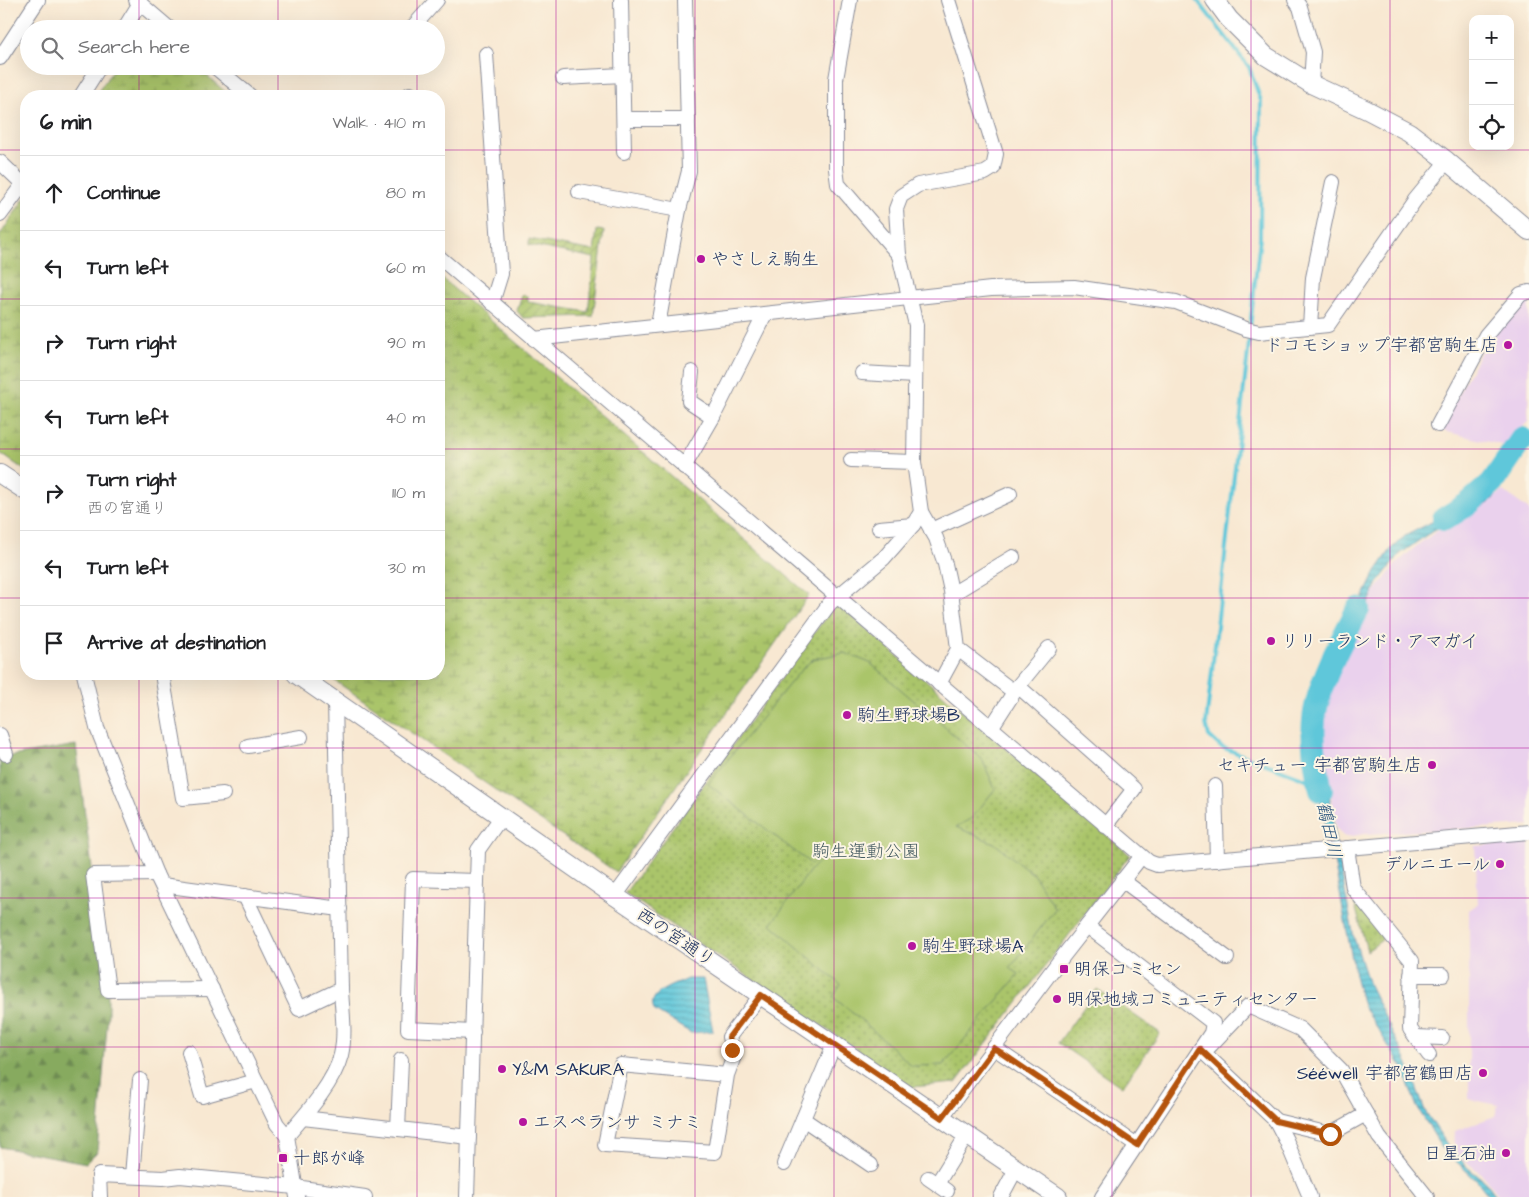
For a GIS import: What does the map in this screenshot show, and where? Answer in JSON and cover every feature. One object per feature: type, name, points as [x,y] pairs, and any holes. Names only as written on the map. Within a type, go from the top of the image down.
[{"type":"street","points":[[25,20],[38,0]]},
{"type":"street","points":[[419,20],[437,0]]},
{"type":"street","points":[[622,0],[624,152]]},
{"type":"street","points":[[658,325],[679,210],[689,171],[685,0]]},
{"type":"street","points":[[850,0],[836,79],[836,169],[838,184],[899,256]]},
{"type":"street","points":[[938,684],[958,649],[952,594],[946,564],[921,512],[914,462],[916,326],[899,256],[896,209],[901,196],[918,185],[985,173],[992,168],[996,154],[948,0]]},
{"type":"street","points":[[1215,0],[1229,19],[1266,56],[1311,84],[1409,132],[1447,161],[1529,231]]},
{"type":"street","points":[[1295,0],[1300,7],[1313,52],[1311,84]]},
{"type":"street","points":[[129,20],[139,1],[160,20]]},
{"type":"street","points":[[0,58],[20,27]]},
{"type":"street","points":[[486,54],[501,274],[492,303]]},
{"type":"street","points":[[85,90],[94,75]]},
{"type":"street","points":[[225,75],[243,90]]},
{"type":"street","points":[[563,78],[623,75]]},
{"type":"street","points":[[624,119],[688,119]]},
{"type":"street","points":[[534,339],[990,289],[1074,287],[1176,302],[1253,331],[1328,324],[1415,200],[1447,161]]},
{"type":"street","points":[[0,162],[20,179]]},
{"type":"street","points":[[1310,327],[1313,278],[1333,182]]},
{"type":"street","points":[[0,215],[20,188]]},
{"type":"street","points":[[579,192],[679,210]]},
{"type":"street","points":[[445,262],[1149,862],[1157,865],[1529,832]]},
{"type":"street","points":[[1438,425],[1486,335],[1522,294],[1529,292]]},
{"type":"street","points":[[684,466],[713,417],[765,314]]},
{"type":"street","points":[[692,372],[689,401],[713,417]]},
{"type":"street","points":[[862,373],[915,376]]},
{"type":"street","points":[[851,460],[914,462]]},
{"type":"street","points":[[0,474],[20,487]]},
{"type":"street","points":[[931,530],[1010,494]]},
{"type":"street","points":[[615,896],[824,611],[837,597],[884,558],[913,525],[921,512]]},
{"type":"street","points":[[880,528],[913,525]]},
{"type":"street","points":[[952,594],[1013,557]]},
{"type":"street","points":[[991,728],[1016,689],[1049,648]]},
{"type":"street","points":[[958,649],[1016,689],[1134,789],[1105,826]]},
{"type":"street","points":[[85,680],[97,728],[159,879],[277,1124],[287,1136],[296,1192]]},
{"type":"street","points":[[163,680],[183,798],[223,794]]},
{"type":"street","name":"西の宮通り","points":[[305,680],[615,896],[1058,1197]]},
{"type":"street","points":[[287,1136],[303,1118],[330,1079],[341,1056],[344,1028],[341,989],[335,700]]},
{"type":"street","points":[[0,735],[6,754]]},
{"type":"street","points":[[248,746],[301,737]]},
{"type":"street","points":[[1214,786],[1217,860]]},
{"type":"street","points":[[467,1197],[478,850],[502,816]]},
{"type":"street","points":[[1344,848],[1353,888],[1412,961],[1410,1029],[1428,1055]]},
{"type":"street","points":[[942,1118],[1141,857]]},
{"type":"street","points":[[212,989],[108,990],[93,875],[159,879],[245,896],[340,909]]},
{"type":"street","points":[[473,1032],[408,1029],[414,879],[477,881]]},
{"type":"street","points":[[1122,880],[1227,958]]},
{"type":"street","points":[[245,896],[299,1009],[341,989]]},
{"type":"street","points":[[1087,926],[1213,1023],[1211,1033],[1202,1050],[1102,1197]]},
{"type":"street","points":[[1411,975],[1443,975]]},
{"type":"street","points":[[727,1075],[621,1065],[605,1145],[715,1152],[727,1075],[734,1056],[729,1037],[761,995]]},
{"type":"street","points":[[1202,1050],[1248,1006],[1300,1028],[1341,1070],[1380,1137],[1427,1197]]},
{"type":"street","points":[[1416,1037],[1442,1038]]},
{"type":"street","points":[[784,1164],[834,1044]]},
{"type":"street","points":[[994,1048],[1137,1145]]},
{"type":"street","points":[[1202,1050],[1276,1121],[1310,1197]]},
{"type":"street","points":[[189,1052],[202,1096],[256,1081]]},
{"type":"street","points":[[398,1129],[401,1060]]},
{"type":"street","points":[[132,1176],[140,1080]]},
{"type":"street","points":[[1276,1121],[1330,1134],[1366,1114]]},
{"type":"street","points":[[303,1118],[469,1137]]},
{"type":"street","points":[[803,1119],[871,1165]]},
{"type":"street","points":[[938,1184],[967,1135]]},
{"type":"street","points":[[1001,1197],[1016,1169]]},
{"type":"street","points":[[100,1197],[99,1175],[180,1176],[296,1192],[365,1197]]},
{"type":"shaded area","points":[[1523,296],[1529,297],[1528,421],[1506,446],[1439,430],[1489,337]]},
{"type":"shaded area","points":[[1503,491],[1529,510],[1529,825],[1364,834],[1345,837],[1337,829],[1322,745],[1322,721],[1328,691],[1371,596],[1398,562],[1420,543],[1449,523],[1487,503]]},
{"type":"shaded area","points":[[1529,842],[1529,1197],[1500,1197],[1484,1176],[1454,1152],[1455,1131],[1495,1116],[1498,1105],[1469,1099],[1469,910],[1478,904],[1475,846]]},
{"type":"green space","points":[[110,75],[206,75],[223,90],[99,90]]},
{"type":"green space","points":[[20,205],[20,467],[0,453],[0,235]]},
{"type":"green space","points":[[597,230],[604,231],[593,316],[523,318],[517,311],[522,295],[528,296],[528,302],[588,312],[594,258],[529,245],[529,239],[594,251]]},
{"type":"green space","points":[[445,281],[809,595],[616,872],[334,680],[445,680]]},
{"type":"green space","name":"駒生運動公園","points":[[836,603],[1130,855],[956,1083],[912,1087],[625,893]]},
{"type":"green space","name":"駒生運動公園","points":[[845,653],[870,663],[982,759],[995,789],[972,818],[956,827],[994,843],[1033,874],[1055,909],[1010,968],[1019,974],[943,1065],[912,1066],[833,997],[841,985],[771,924],[812,868],[825,855],[811,864],[708,784],[800,671],[813,659]]},
{"type":"green space","points":[[76,745],[108,990],[108,1013],[97,1152],[86,1163],[0,1147],[0,758]]},
{"type":"green space","points":[[1354,901],[1382,934],[1382,940],[1367,951]]},
{"type":"green space","points":[[1097,989],[1160,1033],[1122,1087],[1058,1043]]},
{"type":"water","points":[[1529,434],[1529,442],[1516,456],[1502,488],[1490,502],[1428,534],[1400,554],[1379,581],[1321,701],[1318,738],[1354,938],[1369,985],[1408,1064],[1425,1111],[1448,1146],[1468,1168],[1486,1182],[1497,1197],[1490,1197],[1477,1181],[1442,1148],[1417,1107],[1402,1067],[1363,1006],[1355,975],[1330,839],[1323,816],[1311,737],[1313,707],[1317,691],[1376,571],[1392,548],[1405,536],[1487,493],[1511,455]]},
{"type":"water","points":[[687,979],[703,979],[713,1031],[691,1033],[655,1011],[654,999],[662,990]]},
{"type":"waterway","points":[[1197,0],[1249,67],[1261,101],[1260,238],[1250,327]]},
{"type":"waterway","points":[[1250,334],[1206,724],[1209,736],[1221,747],[1319,784]]},
{"type":"waterway","name":"鶴田川","points":[[1444,519],[1468,504],[1492,483],[1522,439]]},
{"type":"waterway","name":"鶴田川","points":[[1321,790],[1314,749],[1313,727],[1316,707],[1329,669],[1358,609]]},
{"type":"place","name":"やさしえ駒生","points":[[701,259]]},
{"type":"place","name":"ドコモショップ宇都宮駒生店","points":[[1508,345]]},
{"type":"place","name":"リリーランド・アマガイ","points":[[1271,641]]},
{"type":"place","name":"駒生野球場B","points":[[847,715]]},
{"type":"place","name":"セキチュー 宇都宮駒生店","points":[[1432,765]]},
{"type":"place","name":"デルニエール","points":[[1500,864]]},
{"type":"place","name":"駒生野球場A","points":[[912,946]]},
{"type":"place","name":"明保コミセン","points":[[1064,969]]},
{"type":"place","name":"明保地域コミュニティセンター","points":[[1057,999]]},
{"type":"place","name":"Y&M SAKURA","points":[[502,1069]]},
{"type":"place","name":"Sééwell 宇都宮鶴田店","points":[[1483,1073]]},
{"type":"place","name":"エスペランサ ミナミ","points":[[523,1122]]},
{"type":"place","name":"日星石油","points":[[1506,1153]]},
{"type":"place","name":"十郎が峰","points":[[283,1158]]},
{"type":"route","points":[[732,1050],[729,1037],[761,995],[942,1118],[994,1048],[1137,1145],[1200,1049],[1276,1121],[1330,1134]]}]
